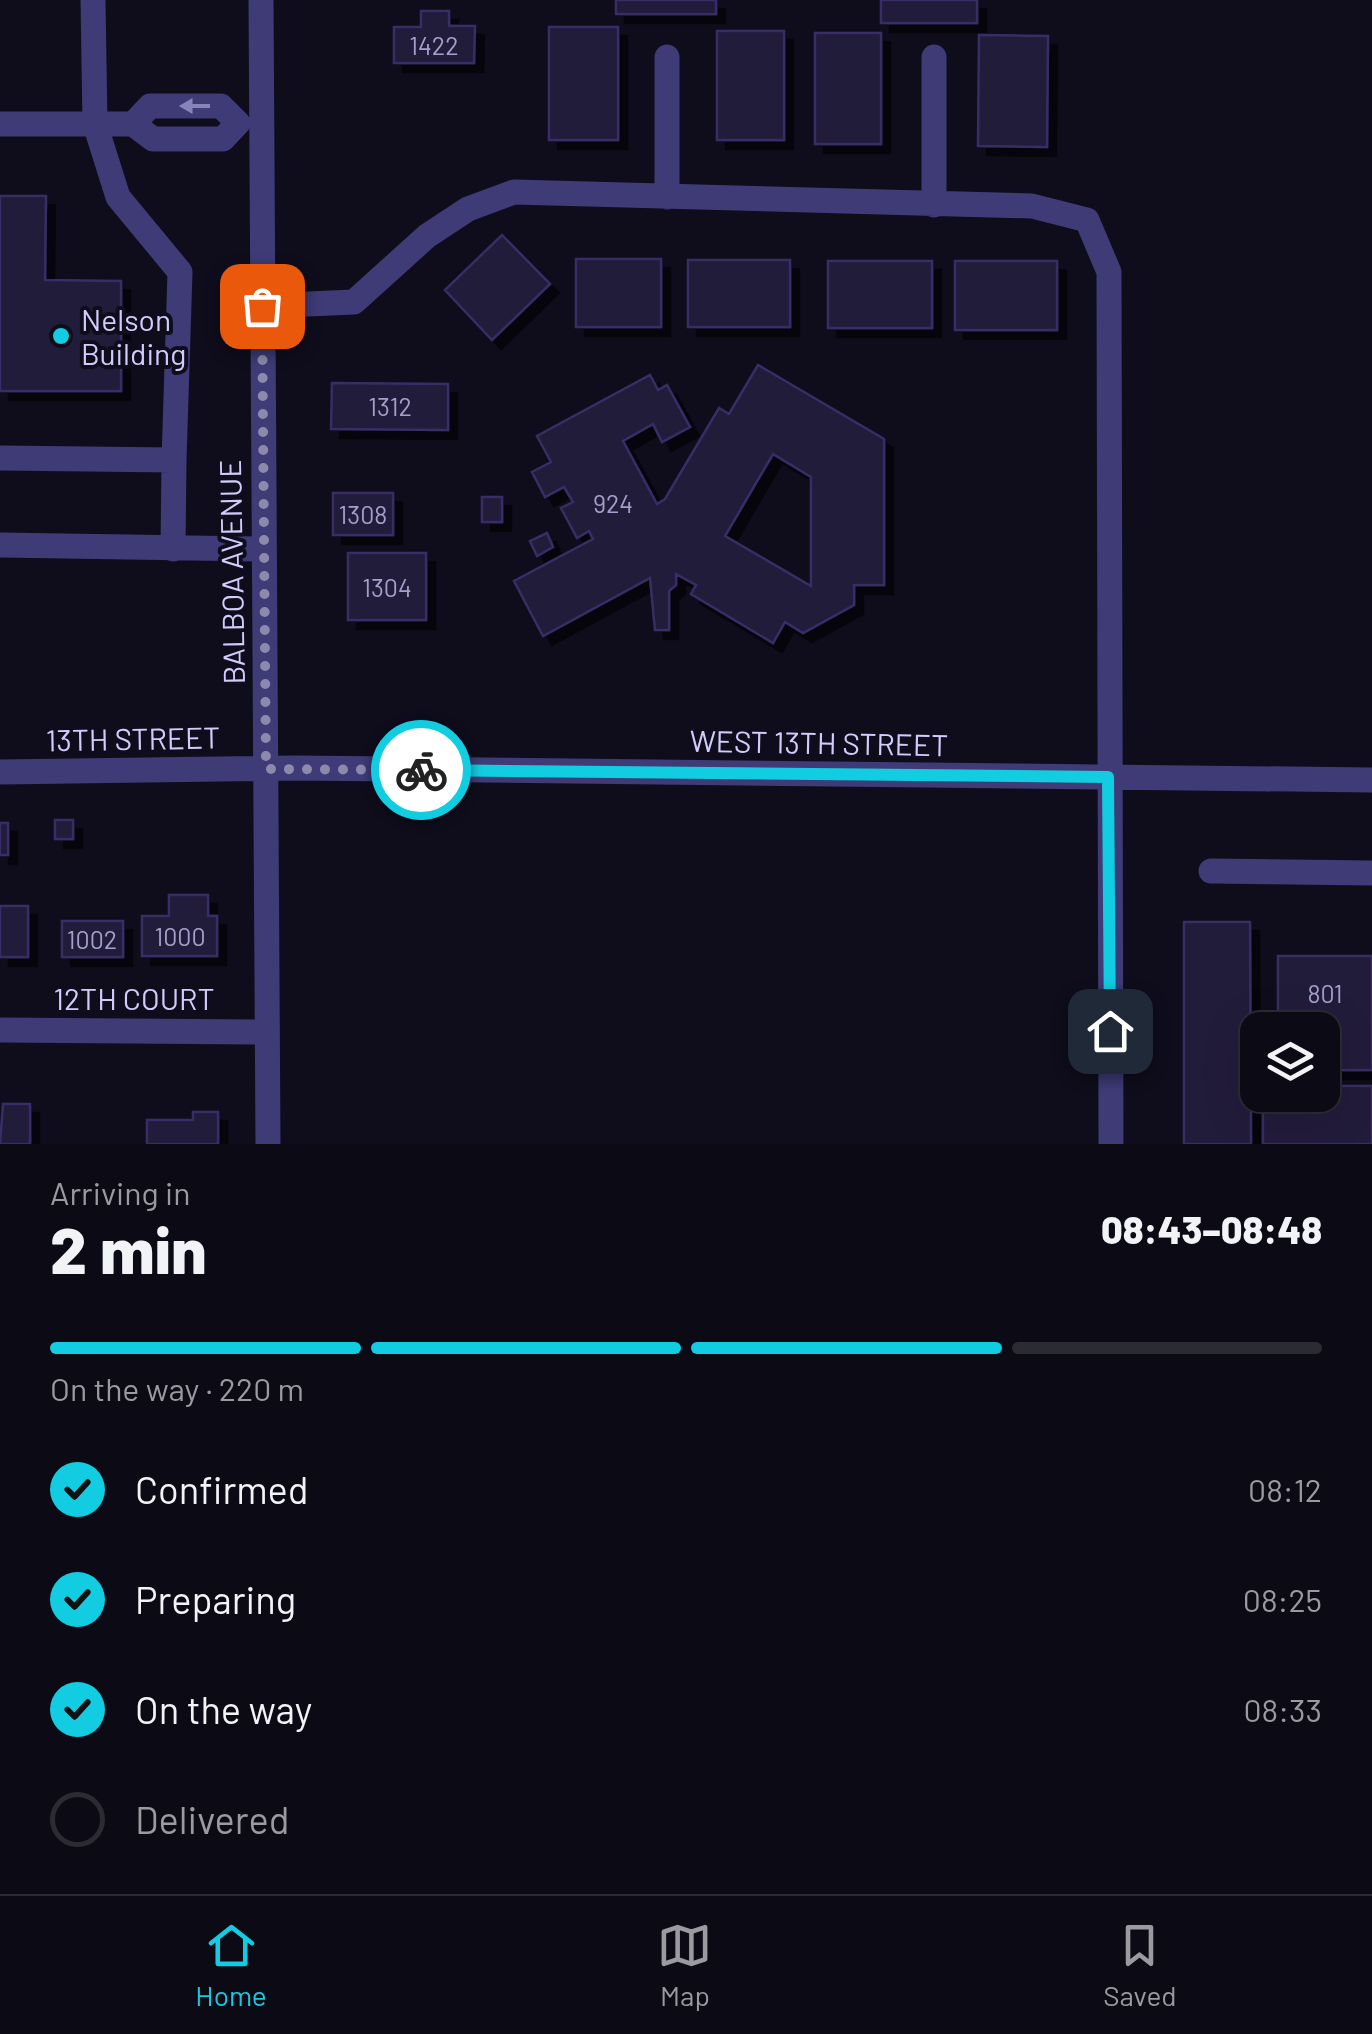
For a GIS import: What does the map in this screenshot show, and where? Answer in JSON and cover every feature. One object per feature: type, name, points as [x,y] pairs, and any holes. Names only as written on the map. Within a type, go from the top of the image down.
[{"type":"street","points":[[93,0],[95,124],[118,197],[180,272],[173,549]]},
{"type":"street","name":"BALBOA AVENUE","points":[[262,0],[250,124],[262,306],[268,1144]]},
{"type":"street","points":[[667,57],[668,197]]},
{"type":"street","points":[[934,57],[934,205]]},
{"type":"street","points":[[0,124],[133,124],[152,139],[205,139],[223,138],[250,124]]},
{"type":"street","points":[[262,306],[354,302],[427,236],[468,209],[514,192],[1032,206],[1087,220],[1109,272],[1111,1144]]},
{"type":"street","points":[[0,458],[174,460]]},
{"type":"street","points":[[0,545],[262,549]]},
{"type":"street","name":"WEST 13TH STREET","points":[[266,769],[1372,780]]},
{"type":"street","name":"13TH STREET","points":[[0,772],[266,769]]},
{"type":"street","points":[[1212,871],[1372,873]]},
{"type":"street","name":"12TH COURT","points":[[0,1030],[267,1032]]},
{"type":"building","points":[[616,0],[716,0],[716,14],[616,14]]},
{"type":"building","points":[[881,0],[977,0],[977,23],[881,23]]},
{"type":"building","points":[[421,11],[449,11],[449,26],[475,26],[474,63],[394,63],[394,27],[421,27]]},
{"type":"building","points":[[549,27],[618,27],[618,140],[549,140]]},
{"type":"building","points":[[717,31],[784,31],[784,140],[717,140]]},
{"type":"building","points":[[815,33],[881,33],[881,144],[815,144]]},
{"type":"building","points":[[979,35],[1048,36],[1047,147],[978,146]]},
{"type":"building","name":"Nelson Building","points":[[0,196],[46,196],[45,280],[121,281],[121,391],[0,391]]},
{"type":"building","points":[[502,235],[550,284],[492,340],[445,290]]},
{"type":"building","points":[[576,259],[661,259],[661,327],[576,327]]},
{"type":"building","points":[[688,260],[790,260],[790,327],[688,327]]},
{"type":"building","points":[[828,261],[932,261],[932,328],[828,328]]},
{"type":"building","points":[[955,261],[1057,261],[1057,330],[955,330]]},
{"type":"building","points":[[758,365],[884,439],[884,585],[854,585],[854,605],[803,633],[785,622],[773,643],[691,594],[696,585],[676,574],[676,585],[669,591],[669,630],[655,630],[650,578],[543,636],[514,581],[593,539],[589,531],[577,538],[561,508],[573,502],[564,487],[545,497],[532,472],[551,462],[537,436],[650,375],[658,390],[667,385],[690,427],[662,442],[653,424],[623,441],[657,504],[665,499],[719,408],[729,414]],"holes":[[[773,454],[811,477],[811,586],[725,536]]]},
{"type":"building","points":[[332,383],[448,384],[448,430],[331,429]]},
{"type":"building","points":[[333,493],[393,493],[393,535],[333,535]]},
{"type":"building","points":[[482,497],[502,497],[502,522],[482,522]]},
{"type":"building","points":[[547,533],[553,547],[537,556],[530,541]]},
{"type":"building","points":[[348,553],[426,553],[426,620],[348,620]]},
{"type":"building","points":[[55,820],[73,820],[73,839],[55,839]]},
{"type":"building","points":[[0,823],[8,823],[8,855],[0,855]]},
{"type":"building","points":[[169,895],[208,895],[208,916],[217,916],[217,956],[142,956],[142,916],[169,916]]},
{"type":"building","points":[[0,906],[28,906],[28,957],[0,957]]},
{"type":"building","points":[[62,921],[123,921],[123,957],[62,957]]},
{"type":"building","points":[[1184,922],[1250,922],[1250,1012],[1240,1012],[1240,1112],[1251,1112],[1251,1144],[1184,1144]]},
{"type":"building","points":[[1278,956],[1372,956],[1372,1070],[1340,1070],[1340,1012],[1278,1012]]},
{"type":"building","points":[[1340,1086],[1372,1086],[1372,1144],[1263,1144],[1263,1112],[1340,1112]]},
{"type":"building","points":[[3,1104],[30,1104],[30,1144],[0,1144]]},
{"type":"building","points":[[193,1112],[218,1112],[218,1144],[147,1144],[147,1120],[193,1120]]},
{"type":"way so far","points":[[262,306],[266,769],[421,770]]},
{"type":"place","name":"Nelson Building","points":[[61,336]]},
{"type":"route","points":[[421,770],[1108,777],[1110,1031]]}]
